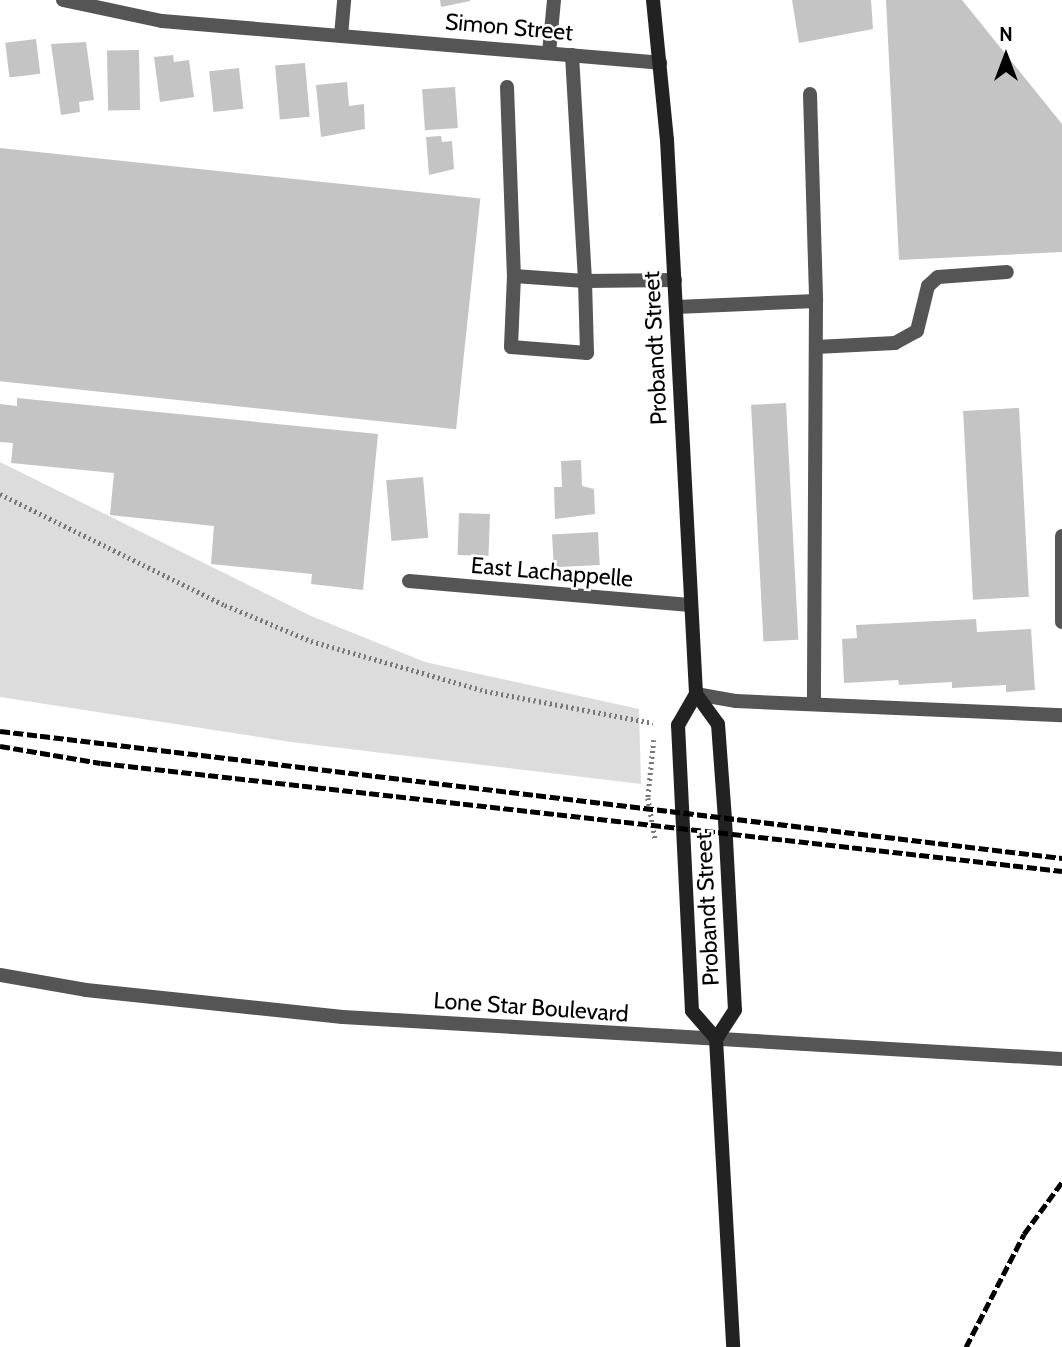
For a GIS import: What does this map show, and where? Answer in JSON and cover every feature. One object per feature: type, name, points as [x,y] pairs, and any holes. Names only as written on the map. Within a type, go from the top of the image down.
[{"type":"main road","name":"Probandt Street","points":[[653,0],[675,280],[695,694],[678,724],[692,1011],[716,1039],[735,1010],[725,820],[718,724],[695,694]]},
{"type":"main road","points":[[716,1039],[733,1347]]},
{"type":"street","name":"Simon Street","points":[[64,0],[162,21],[660,63]]},
{"type":"street","points":[[341,36],[344,0]]},
{"type":"street","points":[[549,53],[554,0]]},
{"type":"street","points":[[507,87],[514,276],[511,347],[587,353],[572,55]]},
{"type":"street","points":[[810,94],[816,301],[814,704]]},
{"type":"street","points":[[816,347],[895,343],[917,331],[928,286],[938,277],[1007,272]]},
{"type":"street","points":[[514,276],[585,281],[675,280]]},
{"type":"street","points":[[676,307],[816,301]]},
{"type":"street","points":[[1062,536],[1062,622]]},
{"type":"street","name":"East Lachappelle","points":[[409,581],[690,606]]},
{"type":"street","points":[[695,694],[736,701],[1062,715]]},
{"type":"street","name":"Lone Star Boulevard","points":[[0,975],[86,990],[342,1017],[1062,1059]]},
{"type":"path","points":[[0,494],[225,606],[311,641],[485,691],[653,723]]},
{"type":"path","points":[[654,740],[648,798],[655,838]]},
{"type":"shaded area","points":[[0,462],[311,616],[425,662],[639,709],[641,784],[291,742],[0,697]]},
{"type":"building","points":[[440,0],[470,0],[470,1],[441,7]]},
{"type":"building","points":[[792,0],[871,0],[873,29],[799,43]]},
{"type":"building","points":[[886,0],[962,0],[1062,124],[1062,252],[899,260]]},
{"type":"building","points":[[36,39],[40,74],[9,78],[5,43]]},
{"type":"building","points":[[86,42],[94,100],[79,102],[80,112],[61,115],[51,44]]},
{"type":"building","points":[[139,50],[140,110],[108,111],[107,51]]},
{"type":"building","points":[[173,55],[174,62],[189,60],[194,97],[160,102],[154,57]]},
{"type":"building","points":[[305,63],[310,117],[280,119],[275,66]]},
{"type":"building","points":[[239,68],[243,109],[213,112],[209,71]]},
{"type":"building","points":[[347,82],[349,106],[364,104],[365,129],[321,137],[316,85]]},
{"type":"building","points":[[455,87],[458,128],[425,130],[422,89]]},
{"type":"building","points":[[441,136],[442,142],[452,141],[454,169],[429,175],[426,137]]},
{"type":"building","points":[[0,148],[480,198],[456,429],[0,381]]},
{"type":"building","points":[[17,398],[378,434],[363,590],[311,584],[312,574],[211,564],[214,526],[110,515],[114,473],[11,463],[13,443],[0,442],[0,404],[17,406]]},
{"type":"building","points":[[786,403],[798,640],[763,642],[751,405]]},
{"type":"building","points":[[1019,408],[1029,597],[973,600],[963,411]]},
{"type":"building","points":[[581,460],[582,486],[594,489],[595,514],[555,519],[554,487],[562,487],[561,461]]},
{"type":"building","points":[[423,477],[428,538],[391,541],[386,480]]},
{"type":"building","points":[[459,513],[490,514],[489,556],[458,555]]},
{"type":"building","points":[[598,532],[600,565],[554,567],[552,534]]},
{"type":"building","points":[[976,619],[977,632],[1031,629],[1035,690],[1006,692],[1006,685],[952,688],[952,682],[899,685],[898,680],[844,683],[842,639],[857,638],[856,625]]},
{"type":"railway","points":[[0,731],[1062,858]]},
{"type":"railway","points":[[0,746],[101,763],[1062,871]]},
{"type":"railway","points":[[966,1347],[1024,1234],[1062,1182]]}]
